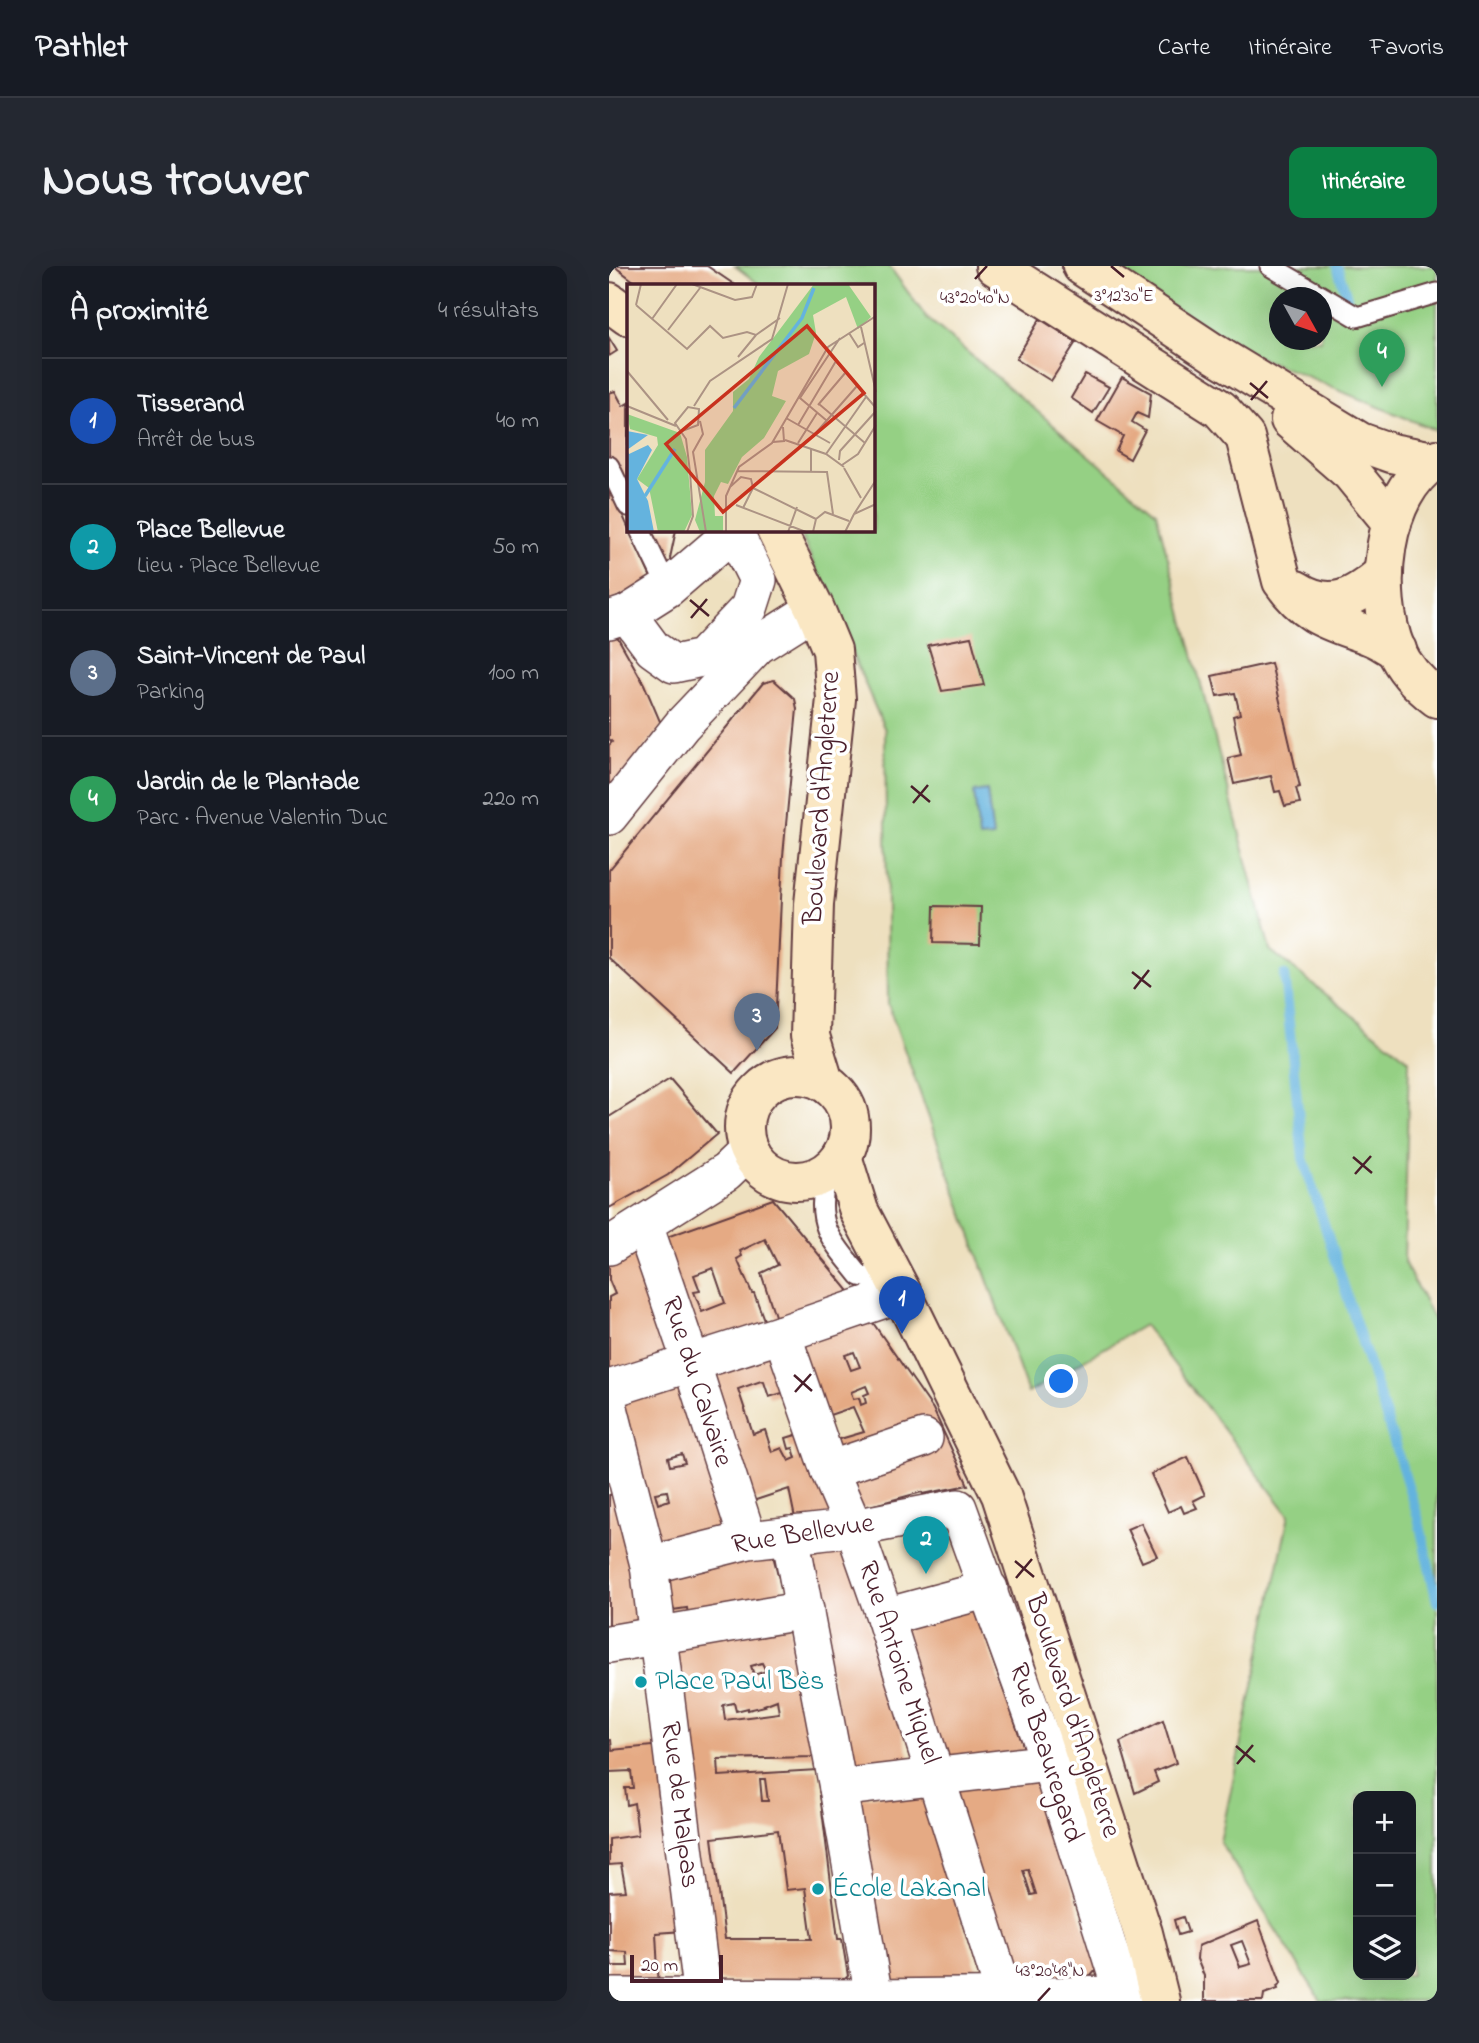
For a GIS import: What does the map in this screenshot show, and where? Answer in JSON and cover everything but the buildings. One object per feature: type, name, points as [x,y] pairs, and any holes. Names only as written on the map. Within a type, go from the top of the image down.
[{"type":"street","points":[[995,266],[1220,409],[1245,437],[1282,581],[1291,594],[1328,622],[1368,635],[1397,650]]},
{"type":"street","points":[[1082,266],[1215,354],[1360,442],[1391,453],[1435,460]]},
{"type":"street","points":[[609,302],[627,315]]},
{"type":"street","points":[[1215,354],[1351,473],[1392,523]]},
{"type":"street","points":[[1435,460],[1408,487],[1392,523],[1386,547],[1384,573],[1387,612],[1397,650],[1420,686],[1437,698]]},
{"type":"street","name":"Boulevard d'Angleterre","points":[[777,532],[832,650],[836,699],[814,904],[809,1078]]},
{"type":"street","points":[[726,537],[758,580],[749,608],[702,658],[674,664],[618,617],[668,588],[726,537]]},
{"type":"street","points":[[1282,581],[1305,596],[1332,602],[1353,597],[1384,573]]},
{"type":"street","points":[[609,816],[681,724],[758,645],[815,609]]},
{"type":"street","points":[[809,1078],[837,1093],[846,1107],[850,1124],[848,1140],[828,1172],[801,1181],[777,1177],[757,1164],[749,1150],[744,1137],[748,1108],[755,1095],[772,1081],[809,1078]]},
{"type":"street","points":[[609,1246],[726,1172],[749,1150]]},
{"type":"street","name":"Boulevard d'Angleterre","points":[[828,1172],[859,1211],[1001,1494],[1143,1934],[1135,1999]]},
{"type":"street","name":"Rue du Calvaire","points":[[644,1225],[748,1540]]},
{"type":"street","points":[[609,1389],[782,1334],[899,1287]]},
{"type":"street","name":"Rue Antoine Miquel","points":[[782,1334],[829,1470],[854,1528],[885,1617],[1005,1996]]},
{"type":"street","name":"Rue de Malpas","points":[[609,1409],[618,1487],[649,1565],[703,1998]]},
{"type":"street","points":[[829,1470],[924,1438]]},
{"type":"street","name":"Rue Beauregard","points":[[958,1508],[1135,1999]]},
{"type":"street","name":"Rue Bellevue","points":[[649,1565],[748,1540],[854,1528],[958,1508]]},
{"type":"street","points":[[790,1535],[874,1998]]},
{"type":"street","points":[[885,1617],[989,1589]]},
{"type":"street","points":[[609,1644],[805,1610]]},
{"type":"street","points":[[838,1788],[1050,1763]]},
{"type":"street","points":[[609,1997],[1005,1996],[1135,1999]]},
{"type":"lane","points":[[1270,266],[1357,317],[1437,293]]},
{"type":"lane","points":[[609,466],[627,504]]},
{"type":"lane","points":[[641,532],[668,588]]},
{"type":"lane","points":[[828,1172],[821,1200],[826,1232],[860,1276],[899,1287]]},
{"type":"green space","points":[[735,266],[889,266],[926,317],[1156,512],[1270,950],[1409,1060],[1404,1262],[1437,1326],[1437,2001],[1321,2001],[1220,1842],[1289,1515],[1144,1325],[1028,1393],[888,1004],[885,730],[800,532],[875,532],[875,284],[759,284]]},
{"type":"green space","points":[[1115,266],[1437,266],[1437,431],[1222,342]]},
{"type":"water","points":[[987,790],[993,837],[979,838],[974,792]]},
{"type":"waterway","points":[[1337,266],[1347,297]]},
{"type":"waterway","points":[[1284,975],[1303,1158],[1418,1517],[1437,1602]]},
{"type":"place","name":"Jardin de le Plantade","points":[[1382,387]]},
{"type":"place","name":"Saint-Vincent de Paul","points":[[757,1051]]},
{"type":"place","name":"Tisserand","points":[[902,1334]]},
{"type":"place","name":"Place Bellevue","points":[[926,1574]]},
{"type":"place","name":"Place Paul Bès","points":[[641,1682]]},
{"type":"place","name":"École Lakanal","points":[[818,1889]]}]
